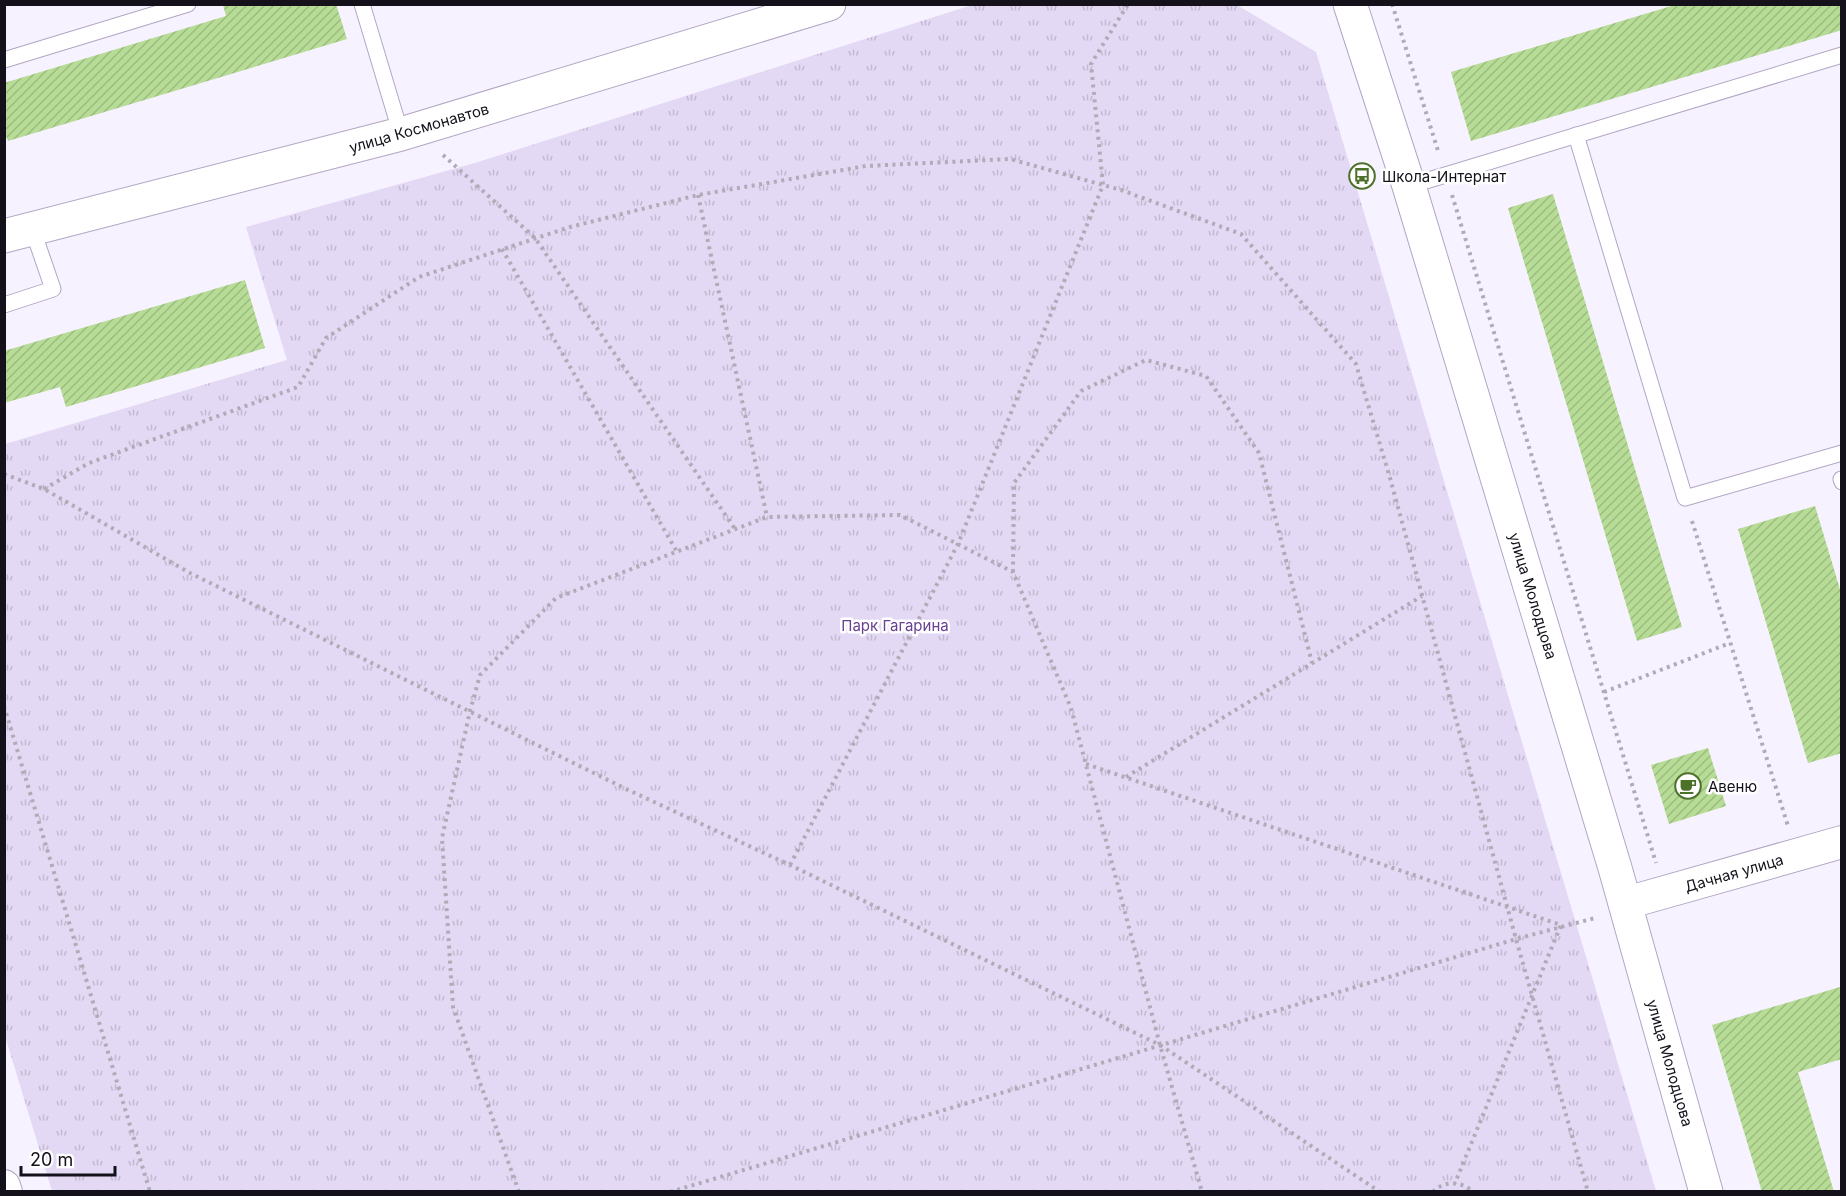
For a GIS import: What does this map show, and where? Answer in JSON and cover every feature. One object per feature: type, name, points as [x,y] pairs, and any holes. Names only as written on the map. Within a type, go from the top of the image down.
[{"type":"street","name":"улица Космонавтов","points":[[18,232],[409,132],[829,4]]},
{"type":"street","name":"улица Молодцова","points":[[1350,4],[1409,186],[1627,906],[1706,1191]]},
{"type":"street","name":"Дачная улица","points":[[1627,906],[1665,892],[1842,843]]},
{"type":"street","points":[[4,1186],[6,1191]]},
{"type":"lane","points":[[4,60],[188,4]]},
{"type":"lane","points":[[362,4],[409,132]]},
{"type":"lane","points":[[1409,186],[1842,55]]},
{"type":"lane","points":[[1576,135],[1685,498],[1842,453]]},
{"type":"lane","points":[[4,305],[53,289],[18,232]]},
{"type":"path","points":[[789,865],[958,544],[1103,185],[1090,64],[1128,4]]},
{"type":"path","points":[[1392,4],[1665,892]]},
{"type":"path","points":[[409,132],[535,238],[735,529]]},
{"type":"path","points":[[44,489],[89,463],[298,387],[326,338],[419,277],[570,227],[698,195],[866,166],[1010,159],[1103,185],[1241,234],[1356,364],[1588,1191]]},
{"type":"path","points":[[698,195],[767,517]]},
{"type":"path","points":[[502,249],[677,552]]},
{"type":"path","points":[[1202,1191],[1160,1045],[1071,708],[1013,572],[1014,483],[1081,391],[1146,360],[1206,376],[1259,453],[1312,663]]},
{"type":"path","points":[[4,474],[44,489],[190,573],[624,788],[789,865],[1160,1045],[1380,1191]]},
{"type":"path","points":[[1685,498],[1797,855]]},
{"type":"path","points":[[519,1191],[453,1007],[442,838],[480,675],[556,598],[767,517],[900,515],[1013,572]]},
{"type":"path","points":[[1126,778],[1422,596]]},
{"type":"path","points":[[1604,692],[1730,643]]},
{"type":"path","points":[[4,706],[150,1191]]},
{"type":"path","points":[[1086,764],[1561,926]]},
{"type":"path","points":[[670,1191],[1627,906]]},
{"type":"path","points":[[1455,1183],[1561,926]]},
{"type":"path","points":[[1433,1191],[1440,1185],[1455,1183],[1467,1186],[1473,1191]]},
{"type":"green space","name":"Парк Гагарина","points":[[975,4],[1237,5],[1316,52],[1656,1191],[52,1191],[5,1036],[5,444],[287,360],[246,227],[478,162]]},
{"type":"building","points":[[336,4],[347,39],[8,141],[4,131],[4,83],[226,16],[223,5]]},
{"type":"building","points":[[1678,4],[1842,4],[1842,30],[1471,141],[1451,72]]},
{"type":"building","points":[[1553,194],[1682,627],[1637,641],[1508,208]]},
{"type":"building","points":[[245,280],[265,348],[66,407],[60,387],[4,403],[4,351]]},
{"type":"building","points":[[1815,506],[1842,596],[1842,753],[1808,763],[1738,529]]},
{"type":"building","name":"Авеню","points":[[1708,748],[1726,806],[1669,824],[1651,765]]},
{"type":"building","points":[[1840,987],[1842,994],[1842,1059],[1798,1072],[1834,1192],[1762,1192],[1712,1025]]},
{"type":"place","name":"Школа-Интернат","points":[[1362,176]]},
{"type":"place","name":"Авеню","points":[[1688,786]]}]
